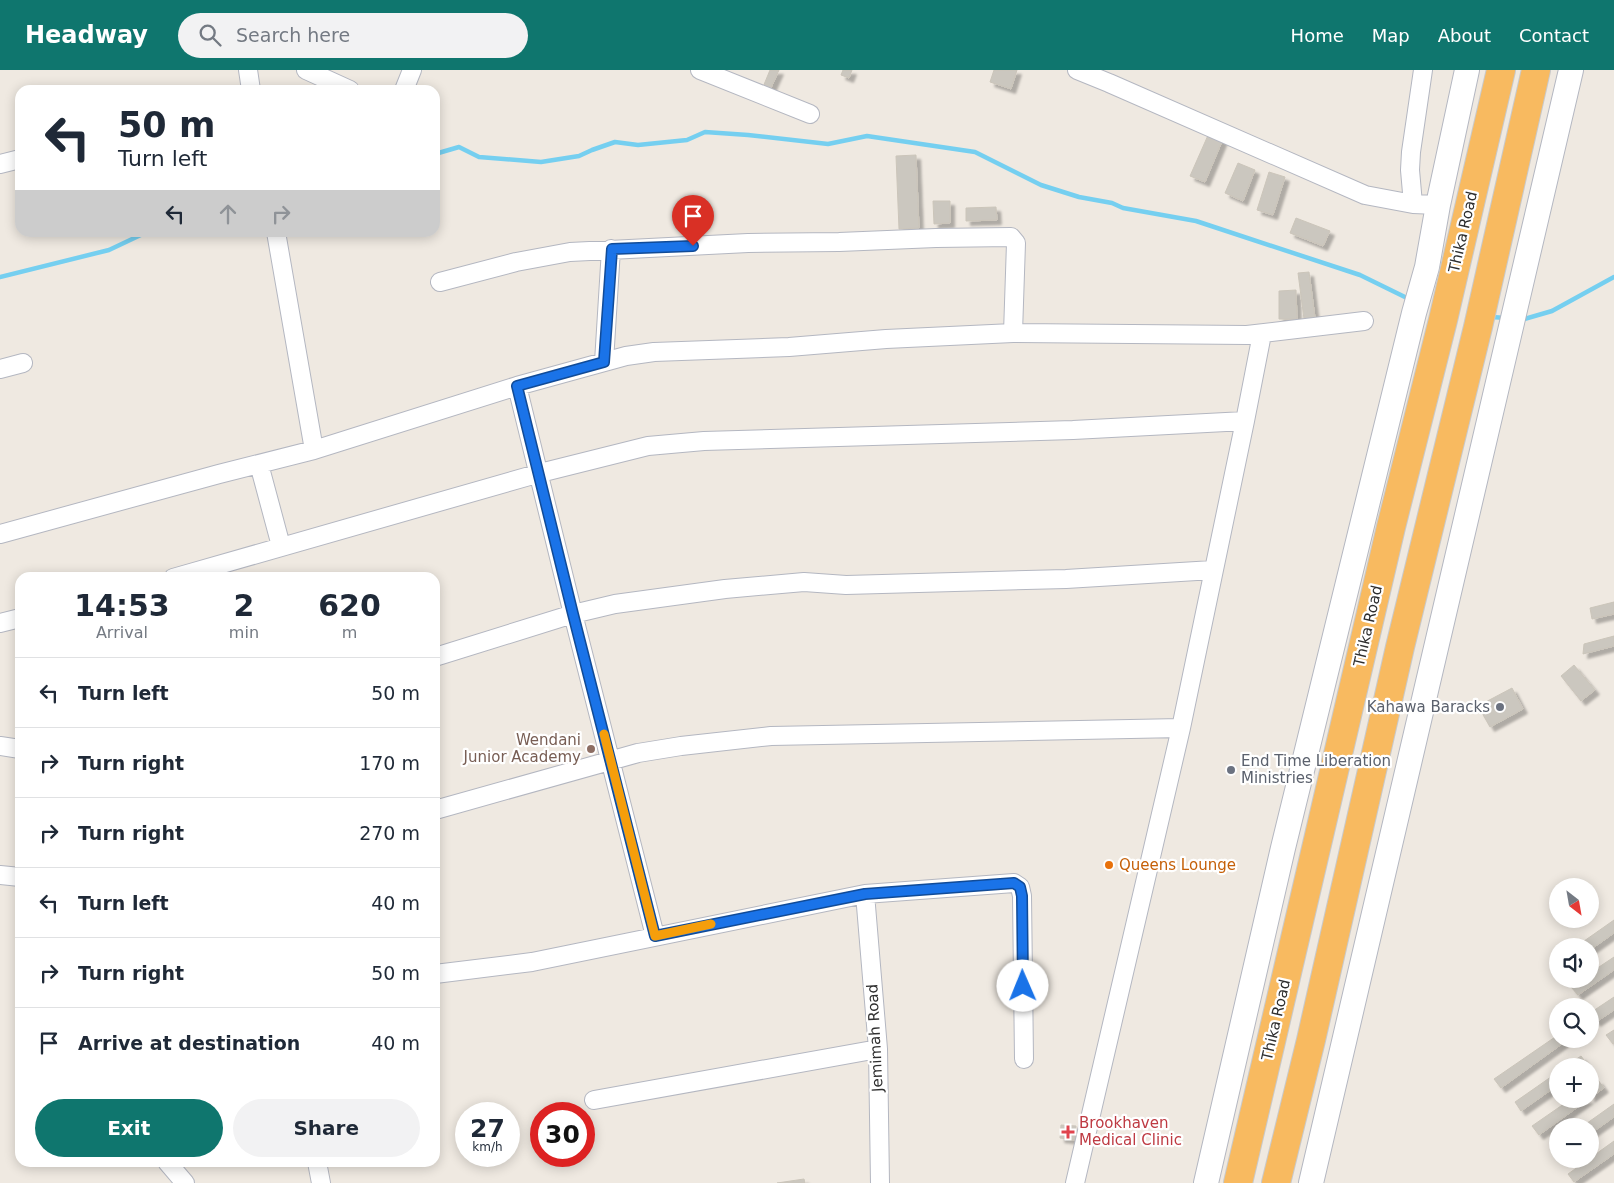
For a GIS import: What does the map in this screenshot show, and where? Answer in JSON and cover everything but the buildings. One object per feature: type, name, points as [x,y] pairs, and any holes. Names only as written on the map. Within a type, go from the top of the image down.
[{"type":"highway","name":"Thika Road","points":[[1238,1183],[1391,527],[1443,320],[1440,270],[1501,70]]},
{"type":"highway","points":[[1276,1183],[1311,1040],[1396,666],[1478,327],[1536,70]]},
{"type":"main road","name":"Thika Road","points":[[1206,1183],[1287,830],[1414,313],[1440,270],[1438,205],[1467,70]]},
{"type":"main road","points":[[1311,1183],[1571,70]]},
{"type":"street","points":[[248,70],[250,85]]},
{"type":"street","points":[[306,70],[339,85]]},
{"type":"street","points":[[406,85],[412,70]]},
{"type":"street","points":[[700,70],[729,76],[810,114]]},
{"type":"street","points":[[1079,70],[1365,195],[1413,204],[1438,205]]},
{"type":"street","points":[[1413,204],[1410,170],[1411,152],[1423,70]]},
{"type":"street","points":[[0,164],[15,160]]},
{"type":"street","points":[[277,237],[314,450]]},
{"type":"street","points":[[440,282],[534,258],[570,252],[612,249],[1011,237],[1016,243],[1013,333]]},
{"type":"street","points":[[604,362],[612,249]]},
{"type":"street","points":[[0,534],[314,450],[517,386],[626,356],[654,352],[789,347],[886,339],[1013,333],[1262,334],[1364,322]]},
{"type":"street","points":[[1075,1183],[1181,728],[1246,420],[1262,334]]},
{"type":"street","points":[[0,369],[23,363]]},
{"type":"street","points":[[517,386],[655,936]]},
{"type":"street","points":[[213,572],[281,546],[540,473],[648,446],[670,443],[1073,430],[1246,420]]},
{"type":"street","points":[[259,464],[281,546]]},
{"type":"street","points":[[440,655],[573,614],[615,604],[674,595],[804,582],[846,585],[1066,579],[1214,570]]},
{"type":"street","points":[[0,623],[15,619]]},
{"type":"street","points":[[440,809],[638,753],[681,746],[772,736],[1181,728]]},
{"type":"street","points":[[0,746],[15,748]]},
{"type":"street","points":[[0,875],[15,876]]},
{"type":"street","points":[[440,973],[532,962],[865,894],[1014,883],[1020,887],[1022,896],[1024,1059]]},
{"type":"street","name":"Jemimah Road","points":[[865,894],[878,1049],[880,1183]]},
{"type":"street","points":[[594,1100],[878,1049]]},
{"type":"street","points":[[171,1167],[185,1183]]},
{"type":"street","points":[[318,1167],[321,1183]]},
{"type":"waterway","points":[[440,153],[459,147],[479,157],[541,162],[579,156],[615,142],[638,145],[687,140],[705,132],[828,144],[867,136],[975,152],[1041,185],[1079,197],[1112,203],[1123,208],[1196,221],[1360,275],[1409,299]]},
{"type":"waterway","points":[[0,277],[109,250],[136,237]]},
{"type":"waterway","points":[[1521,320],[1552,311],[1614,277]]},
{"type":"waterway","points":[[1492,317],[1506,318]]},
{"type":"slow traffic","points":[[604,734],[655,936],[711,924]]},
{"type":"place","name":"Kahawa Baracks","points":[[1500,707]]},
{"type":"place","name":"Wendani Junior Academy","points":[[591,749]]},
{"type":"place","name":"End Time Liberation Ministries","points":[[1231,770]]},
{"type":"place","name":"Queens Lounge","points":[[1109,865]]},
{"type":"place","name":"Brookhaven Medical Clinic","points":[[1068,1132]]},
{"type":"route","points":[[693,246],[612,249],[604,362],[517,386],[655,936],[865,894],[1014,883],[1020,887],[1022,896],[1023,986]]}]
